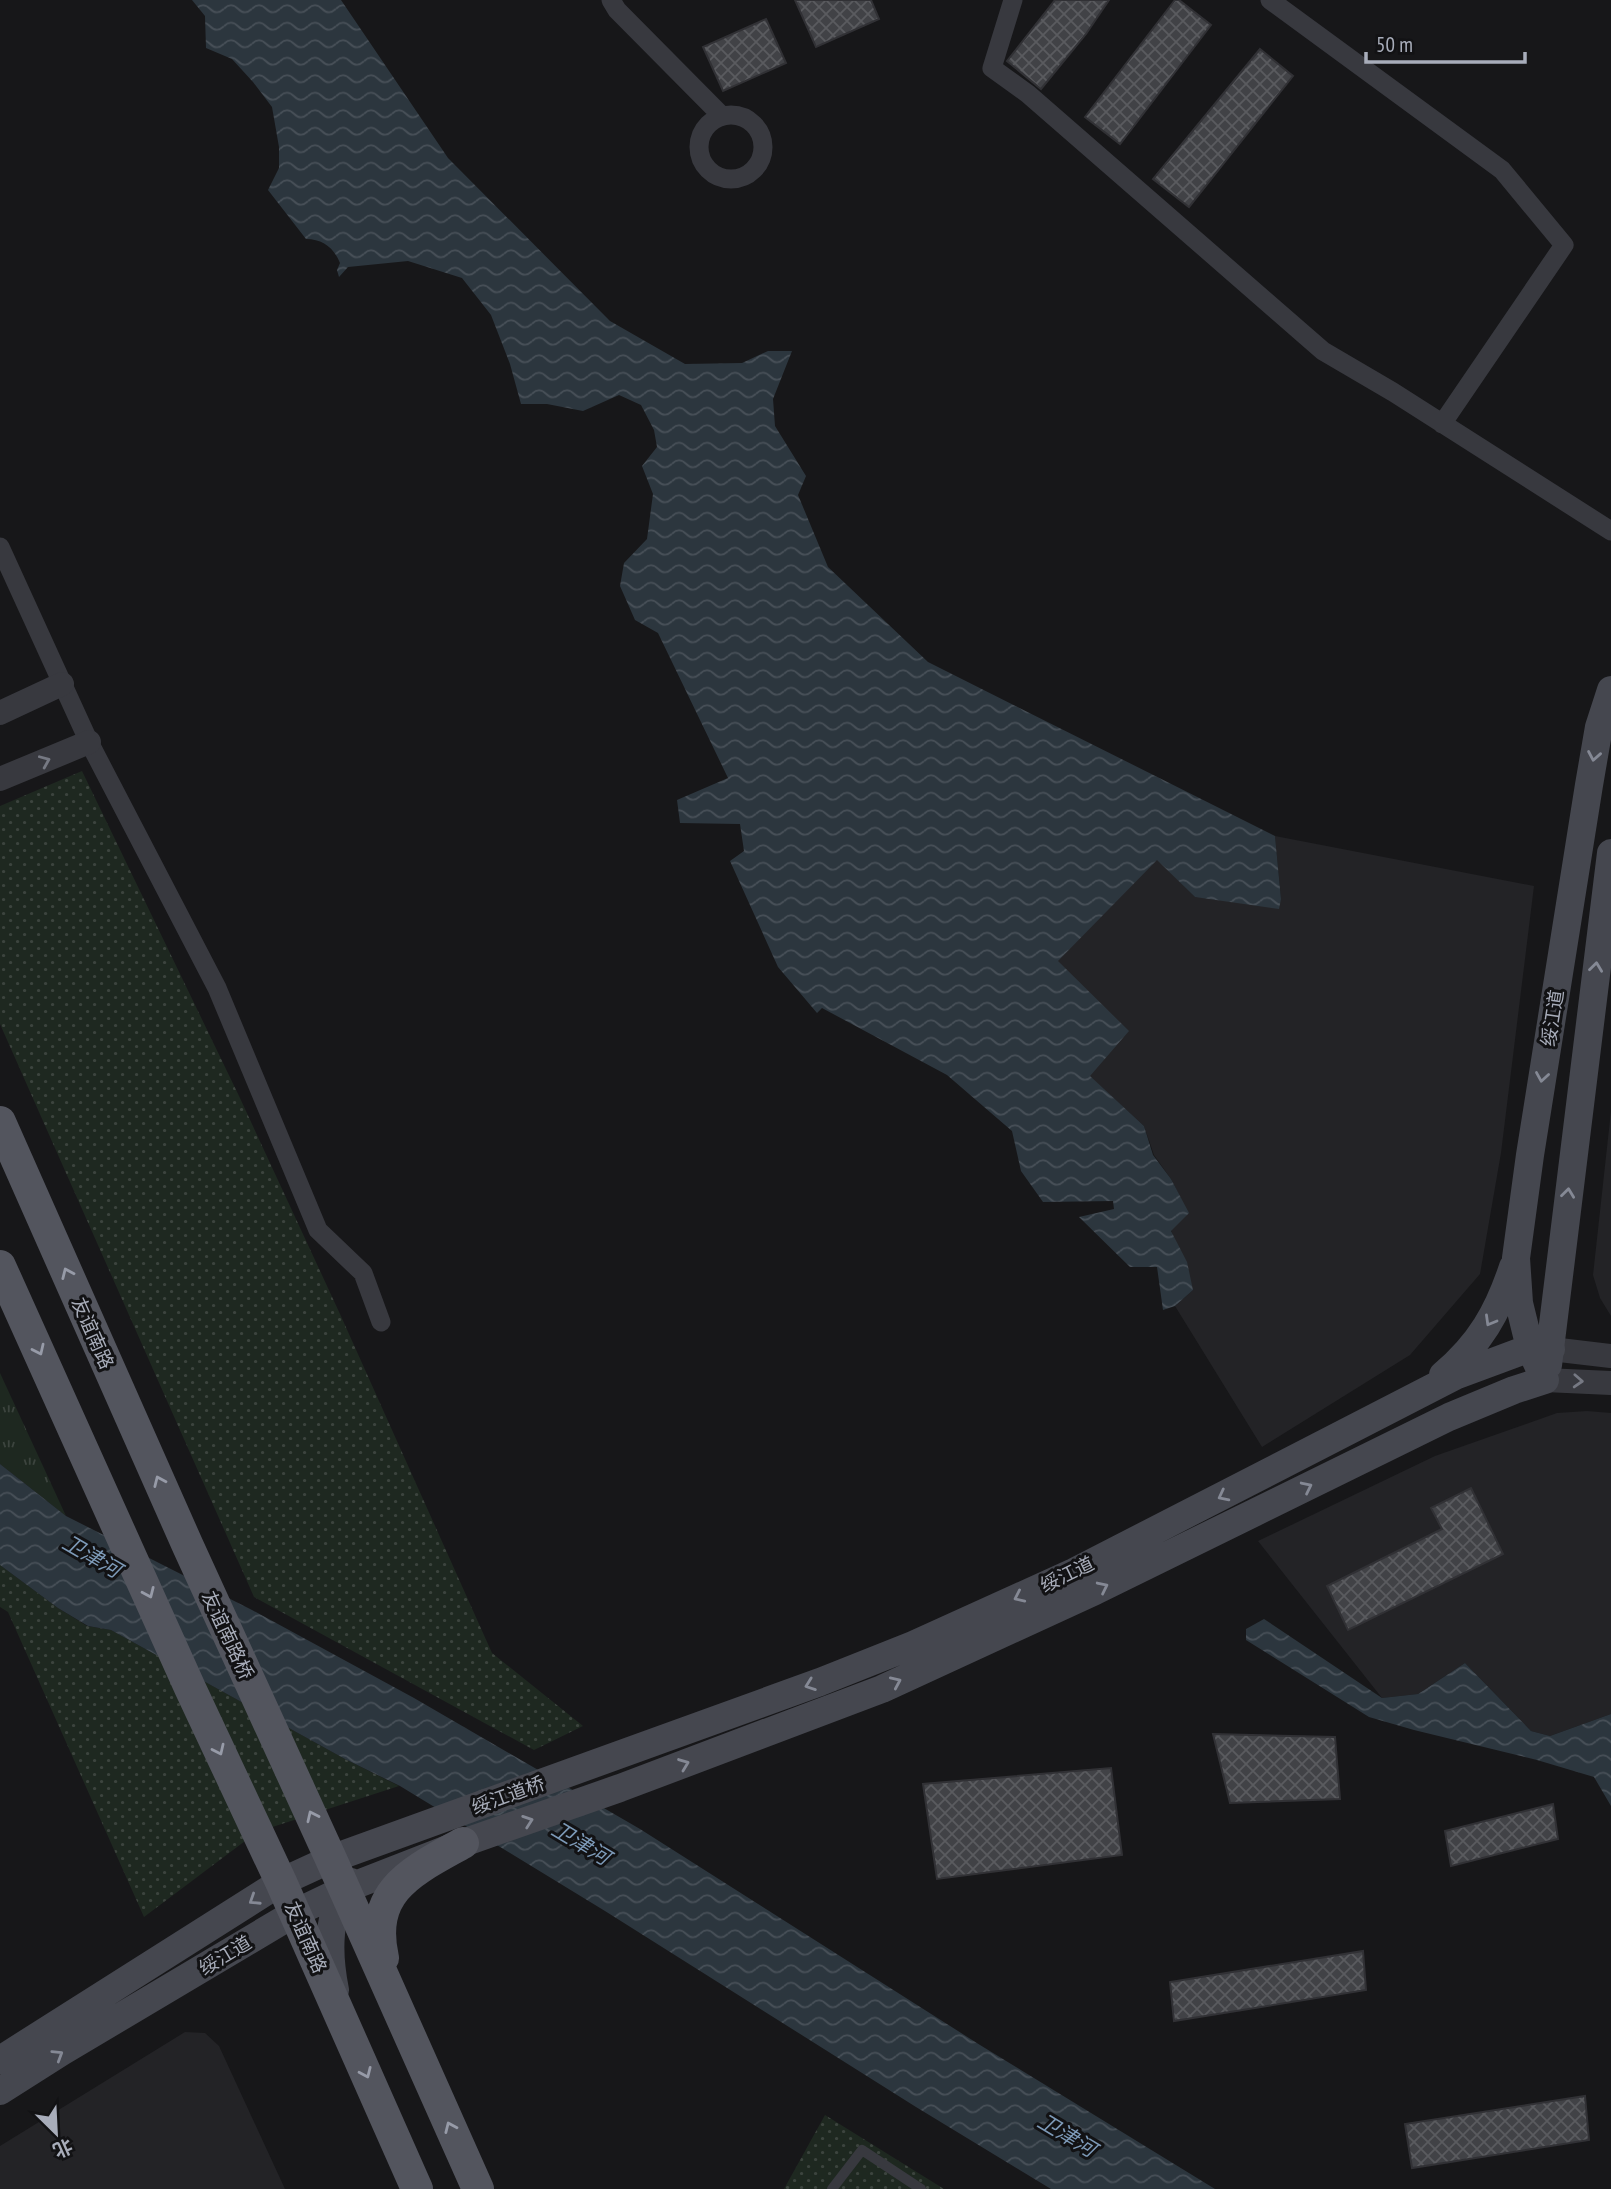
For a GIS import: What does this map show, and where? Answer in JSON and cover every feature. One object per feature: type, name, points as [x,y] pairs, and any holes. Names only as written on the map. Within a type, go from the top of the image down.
[{"type":"main road","name":"绥江道","points":[[1540,1349],[1519,1303],[1516,1258],[1589,785],[1599,727],[1611,690]]},
{"type":"main road","name":"绥江道","points":[[620,1788],[830,1709],[962,1653],[1095,1591],[1449,1417],[1545,1380],[1540,1349],[1540,1326],[1560,1261],[1611,853]]},
{"type":"main road","name":"友谊南路","points":[[0,1122],[187,1544]]},
{"type":"main road","points":[[1415,1399],[1455,1365],[1479,1338],[1500,1303],[1516,1258]]},
{"type":"main road","name":"友谊南路","points":[[0,1266],[190,1688],[281,1882],[417,2189]]},
{"type":"main road","name":"绥江道","points":[[588,1765],[820,1682],[913,1645],[1074,1572],[1455,1377],[1540,1349]]},
{"type":"main road","points":[[1449,1417],[1497,1384],[1540,1349]]},
{"type":"main road","name":"友谊南路桥","points":[[187,1544],[331,1859]]},
{"type":"main road","name":"绥江道桥","points":[[428,1825],[588,1765]]},
{"type":"main road","name":"绥江道桥","points":[[463,1843],[620,1788]]},
{"type":"main road","name":"绥江道","points":[[0,2060],[281,1882],[331,1859],[428,1825]]},
{"type":"main road","points":[[338,2011],[330,1950],[332,1924],[345,1889],[372,1858],[428,1825]]},
{"type":"main road","name":"绥江道","points":[[0,2091],[295,1913],[345,1889],[463,1843]]},
{"type":"main road","points":[[390,1990],[380,1933],[381,1914],[387,1900],[406,1877],[463,1843]]},
{"type":"main road","points":[[331,1859],[478,2189]]},
{"type":"street","points":[[611,0],[617,10],[722,116]]},
{"type":"street","points":[[1013,0],[992,68],[1028,93],[1323,351],[1393,392],[1611,531]]},
{"type":"street","points":[[1270,0],[1502,170],[1564,245],[1442,424]]},
{"type":"street","points":[[0,547],[89,742],[217,988],[318,1230],[363,1273],[381,1322]]},
{"type":"street","points":[[0,713],[62,684]]},
{"type":"street","points":[[0,779],[89,742]]},
{"type":"street","points":[[1540,1349],[1611,1356]]},
{"type":"street","points":[[1545,1380],[1611,1383]]},
{"type":"lane","points":[[832,2189],[862,2150],[921,2189]]},
{"type":"shaded area","points":[[1275,836],[1534,886],[1501,1153],[1480,1274],[1410,1355],[1262,1447],[1175,1306],[1193,1290],[1171,1230],[1188,1213],[1171,1179],[1154,1155],[1144,1126],[1089,1076],[1057,961],[1157,859],[1195,897],[1281,899]]},
{"type":"shaded area","points":[[1611,1111],[1611,1316],[1600,1298],[1593,1275]]},
{"type":"shaded area","points":[[1557,1413],[1611,1413],[1611,1714],[1550,1736],[1531,1731],[1465,1663],[1418,1694],[1382,1698],[1258,1541],[1435,1456]]},
{"type":"shaded area","points":[[185,2032],[205,2033],[219,2046],[285,2189],[0,2189],[0,2146]]},
{"type":"green space","points":[[82,771],[239,1096],[492,1653],[583,1726],[534,1750],[254,1597],[0,1024],[0,806]]},
{"type":"green space","points":[[0,1373],[66,1516],[0,1464]]},
{"type":"green space","points":[[0,1565],[87,1626],[111,1630],[399,1786],[257,1832],[144,1917],[8,1612],[0,1607]]},
{"type":"green space","points":[[825,2115],[944,2189],[784,2189]]},
{"type":"water","points":[[192,0],[341,0],[448,158],[610,321],[685,364],[742,363],[768,351],[792,351],[773,399],[775,426],[806,476],[798,495],[828,567],[928,662],[1275,836],[1281,899],[1279,909],[1195,897],[1157,860],[1058,961],[1129,1031],[1090,1076],[1144,1126],[1153,1155],[1171,1179],[1189,1213],[1171,1231],[1187,1262],[1193,1290],[1175,1306],[1163,1310],[1157,1267],[1130,1267],[1079,1217],[1114,1209],[1113,1201],[1043,1202],[1021,1171],[1012,1131],[947,1075],[822,1008],[817,1013],[778,967],[730,861],[744,851],[740,824],[680,823],[677,800],[728,778],[658,633],[635,620],[620,586],[624,563],[647,539],[653,494],[642,466],[657,447],[654,430],[641,405],[619,395],[583,411],[547,404],[521,404],[510,364],[491,315],[462,278],[408,261],[348,267],[339,277],[337,270],[340,263],[335,253],[323,243],[306,239],[268,190],[279,168],[279,147],[272,107],[232,59],[206,48],[205,16]]},
{"type":"water","name":"卫津河","points":[[0,1464],[66,1516],[252,1610],[414,1698],[640,1829],[980,2045],[1215,2189],[1051,2189],[400,1786],[345,1759],[111,1630],[88,1626],[58,1608],[0,1565]]},
{"type":"water","points":[[1264,1619],[1382,1698],[1418,1694],[1465,1663],[1531,1731],[1550,1736],[1611,1714],[1611,1806],[1594,1777],[1369,1717],[1246,1640],[1246,1629]]},
{"type":"building","points":[[795,0],[871,0],[879,19],[816,47]]},
{"type":"building","points":[[1055,0],[1109,0],[1086,34],[1041,89],[1007,61]]},
{"type":"building","points":[[1175,0],[1179,0],[1211,25],[1120,144],[1085,117]]},
{"type":"building","points":[[766,19],[786,63],[723,91],[703,47]]},
{"type":"building","points":[[1260,49],[1293,76],[1189,207],[1153,179]]},
{"type":"building","points":[[1471,1488],[1503,1554],[1348,1630],[1327,1586],[1442,1529],[1431,1508]]},
{"type":"building","points":[[1213,1734],[1335,1737],[1340,1799],[1230,1803]]},
{"type":"building","points":[[1111,1768],[1122,1855],[937,1879],[923,1784]]},
{"type":"building","points":[[1553,1804],[1558,1839],[1451,1866],[1445,1831]]},
{"type":"building","points":[[1363,1951],[1366,1990],[1174,2021],[1170,1982]]},
{"type":"building","points":[[1585,2096],[1589,2140],[1412,2168],[1405,2124]]}]
